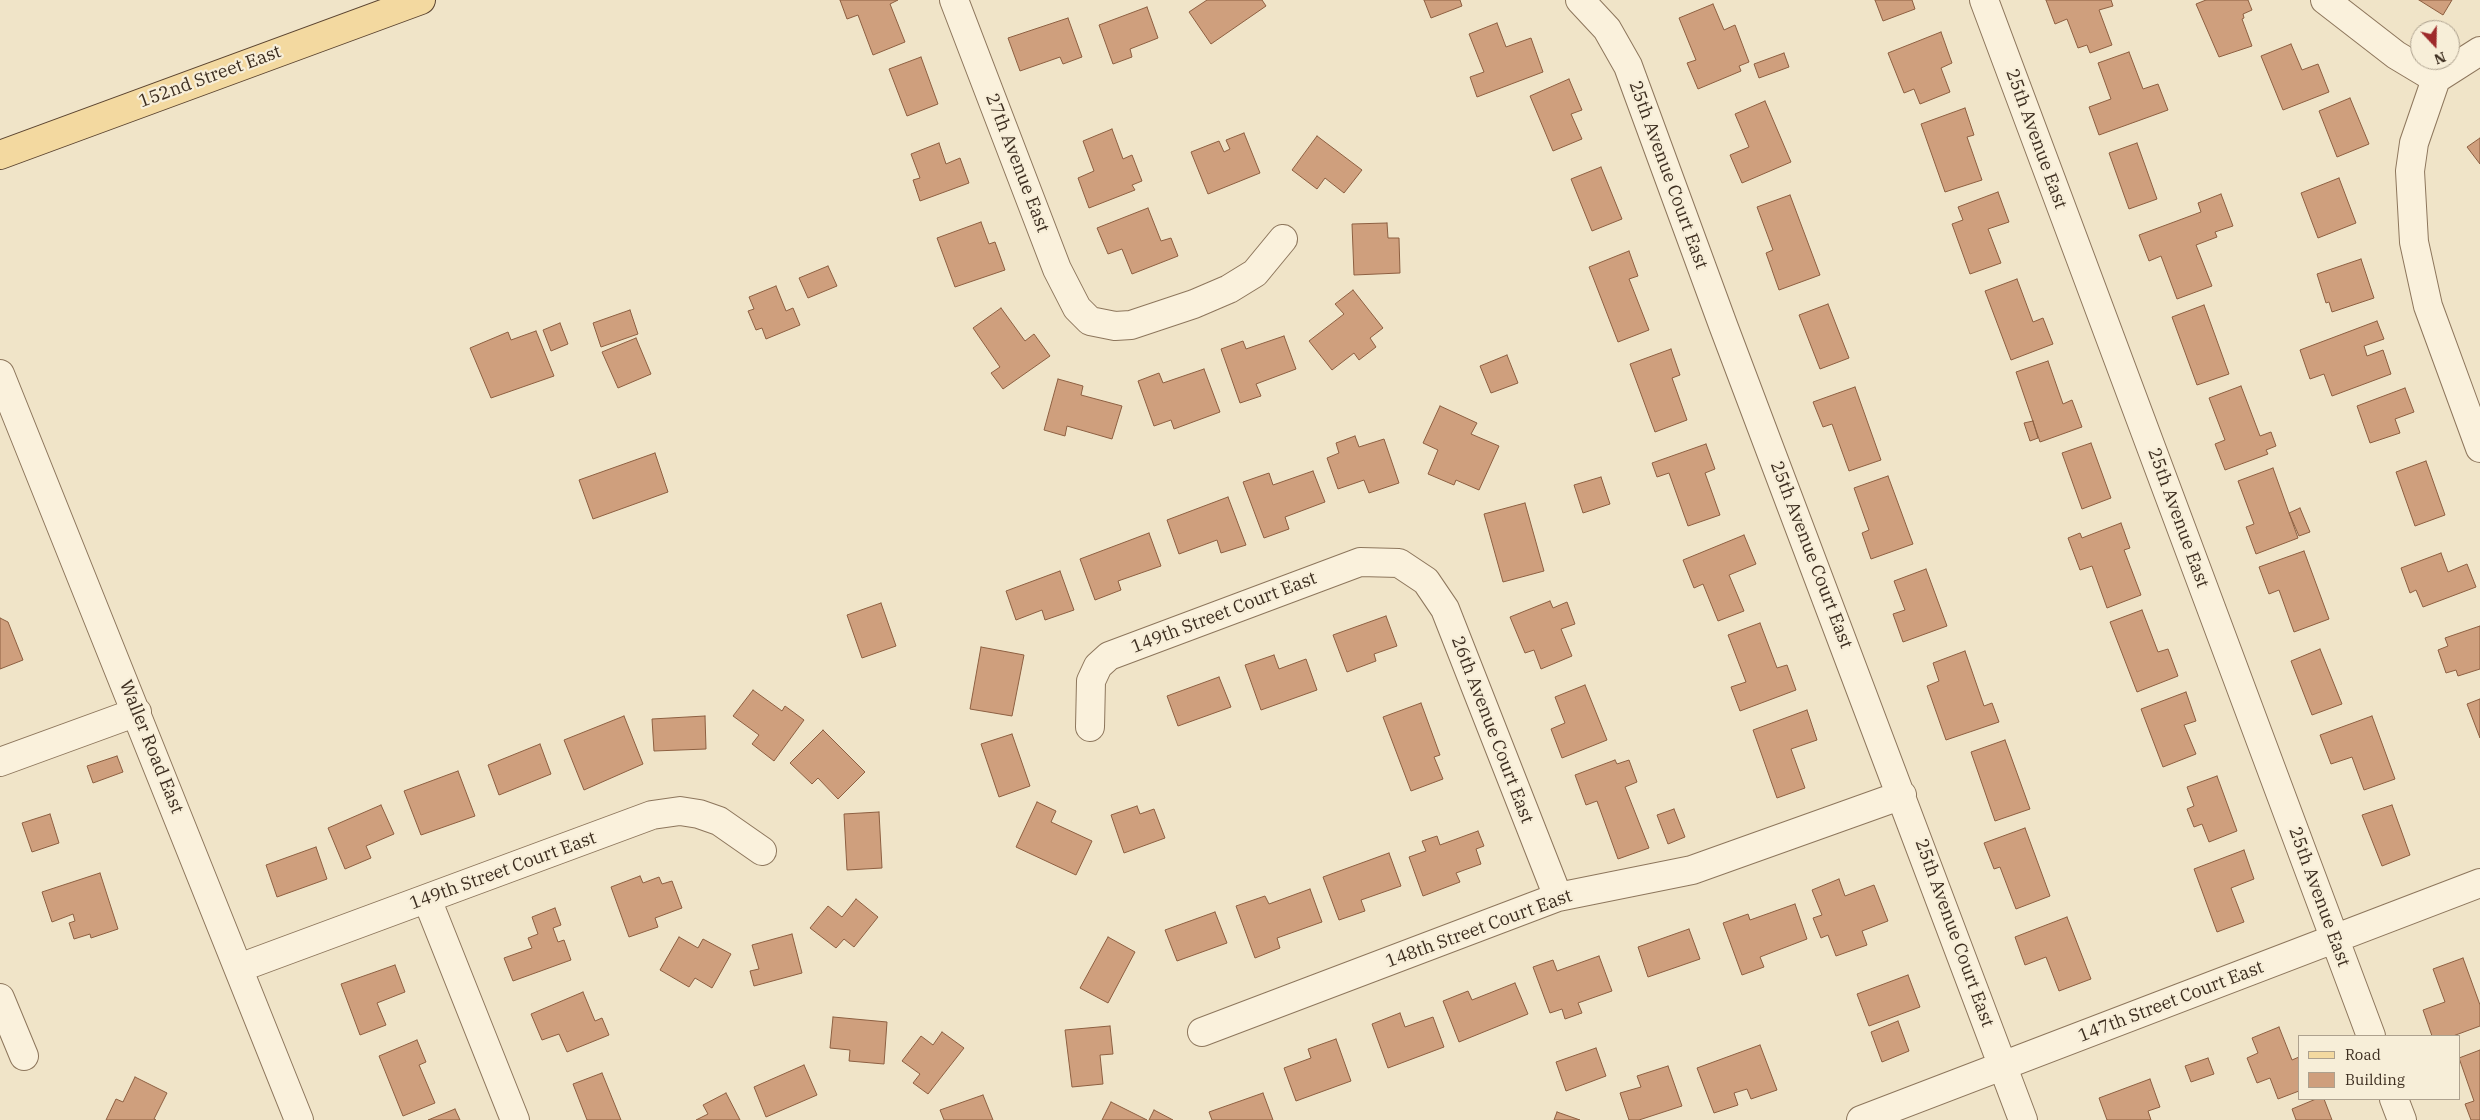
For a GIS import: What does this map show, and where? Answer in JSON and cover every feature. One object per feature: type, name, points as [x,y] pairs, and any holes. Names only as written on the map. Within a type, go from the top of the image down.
[{"type":"main road","name":"152nd Street East","points":[[0,155],[421,0]]},
{"type":"street","name":"25th Avenue Court East","points":[[1580,0],[1607,29],[1628,66],[1723,325],[1902,794],[2023,1120]]},
{"type":"street","name":"25th Avenue East","points":[[1984,0],[2371,1035]]},
{"type":"street","points":[[2325,0],[2396,55],[2436,79]]},
{"type":"street","name":"27th Avenue East","points":[[962,2],[1057,268],[1077,308],[1090,321],[1115,326],[1131,325],[1221,293],[1255,273],[1283,238]]},
{"type":"street","points":[[2480,51],[2436,79],[2414,142],[2410,171],[2414,242],[2428,306],[2480,448]]},
{"type":"street","name":"Waller Road East","points":[[0,374],[300,1120]]},
{"type":"street","name":"149th Street Court East","points":[[1090,727],[1091,681],[1098,666],[1109,656],[1360,562],[1399,563],[1412,572]]},
{"type":"street","name":"26th Avenue Court East","points":[[1412,572],[1426,581],[1445,609],[1558,898]]},
{"type":"street","points":[[0,762],[137,712]]},
{"type":"street","name":"148th Street Court East","points":[[1202,1032],[1558,898],[1692,870],[1902,794]]},
{"type":"street","name":"149th Street Court East","points":[[239,968],[652,816],[680,811],[699,814],[719,821],[762,851]]},
{"type":"street","name":"147th Street Court East","points":[[1861,1120],[2004,1067],[2480,883]]},
{"type":"street","points":[[427,899],[515,1120]]},
{"type":"street","points":[[0,998],[24,1056]]},
{"type":"street","points":[[2394,1100],[2402,1120]]},
{"type":"building","points":[[840,0],[898,0],[890,4],[905,42],[873,55],[858,15],[847,19]]},
{"type":"building","points":[[1207,0],[1262,0],[1266,6],[1211,44],[1189,12]]},
{"type":"building","points":[[1424,0],[1460,0],[1462,6],[1431,18]]},
{"type":"building","points":[[1875,0],[1912,0],[1915,9],[1883,21]]},
{"type":"building","points":[[2046,0],[2111,0],[2113,6],[2099,10],[2112,45],[2090,53],[2087,45],[2078,48],[2067,19],[2055,24]]},
{"type":"building","points":[[2206,0],[2248,0],[2252,10],[2243,14],[2244,18],[2242,19],[2252,46],[2219,57],[2196,4]]},
{"type":"building","points":[[2419,0],[2452,0],[2443,15]]},
{"type":"building","points":[[1713,4],[1724,30],[1735,25],[1749,62],[1739,66],[1741,71],[1698,89],[1687,63],[1696,60],[1679,18]]},
{"type":"building","points":[[1147,7],[1158,38],[1130,49],[1132,57],[1113,64],[1099,25]]},
{"type":"building","points":[[1068,18],[1082,57],[1063,64],[1060,57],[1020,71],[1008,38]]},
{"type":"building","points":[[1497,23],[1506,47],[1531,38],[1543,72],[1477,97],[1470,77],[1484,72],[1469,34]]},
{"type":"building","points":[[1941,32],[1952,63],[1941,68],[1950,92],[1920,104],[1914,89],[1904,93],[1888,53]]},
{"type":"building","points":[[2291,44],[2302,70],[2318,64],[2329,92],[2283,110],[2261,56]]},
{"type":"building","points":[[2129,52],[2143,89],[2158,84],[2168,110],[2099,135],[2089,107],[2111,99],[2098,63]]},
{"type":"building","points":[[1784,53],[1789,67],[1759,78],[1754,64]]},
{"type":"building","points":[[921,57],[938,104],[907,116],[889,69]]},
{"type":"building","points":[[1569,79],[1582,110],[1571,114],[1582,139],[1553,151],[1530,96]]},
{"type":"building","points":[[2350,98],[2369,144],[2337,157],[2319,111]]},
{"type":"building","points":[[1765,101],[1791,162],[1742,183],[1730,155],[1749,147],[1735,114]]},
{"type":"building","points":[[1965,108],[1974,135],[1967,137],[1982,180],[1945,192],[1921,124]]},
{"type":"building","points":[[1112,129],[1123,159],[1132,155],[1142,181],[1132,185],[1135,190],[1089,208],[1078,178],[1094,171],[1083,141]]},
{"type":"building","points":[[1244,133],[1260,173],[1208,194],[1191,152],[1219,141],[1224,152],[1230,149],[1226,140]]},
{"type":"building","points":[[1317,136],[1362,170],[1344,193],[1325,178],[1317,189],[1292,170]]},
{"type":"building","points":[[2480,138],[2480,164],[2467,147]]},
{"type":"building","points":[[939,143],[946,164],[960,158],[969,183],[920,201],[913,180],[920,178],[911,154]]},
{"type":"building","points":[[2137,143],[2157,199],[2129,209],[2109,153]]},
{"type":"building","points":[[1601,167],[1622,219],[1592,231],[1571,179]]},
{"type":"building","points":[[2339,178],[2356,223],[2318,238],[2301,193]]},
{"type":"building","points":[[1998,192],[2009,222],[1988,229],[2001,263],[1970,274],[1952,224],[1963,220],[1958,207]]},
{"type":"building","points":[[2221,194],[2233,226],[2215,232],[2217,237],[2196,245],[2212,286],[2177,299],[2161,256],[2149,261],[2139,235],[2201,212],[2198,203]]},
{"type":"building","points":[[1790,195],[1820,275],[1779,290],[1766,253],[1773,250],[1757,207]]},
{"type":"building","points":[[1148,208],[1161,241],[1171,238],[1178,256],[1132,274],[1122,249],[1108,254],[1097,228]]},
{"type":"building","points":[[981,222],[989,244],[995,242],[1005,270],[955,287],[937,238]]},
{"type":"building","points":[[1387,223],[1388,238],[1399,238],[1400,273],[1354,275],[1352,224]]},
{"type":"building","points":[[1629,251],[1638,276],[1629,279],[1649,330],[1618,342],[1589,267]]},
{"type":"building","points":[[2361,259],[2374,298],[2332,312],[2329,302],[2326,303],[2317,274]]},
{"type":"building","points":[[828,266],[837,286],[808,298],[799,278]]},
{"type":"building","points":[[2017,279],[2033,322],[2043,318],[2053,344],[2011,360],[1985,291]]},
{"type":"building","points":[[776,286],[786,311],[793,308],[800,325],[766,339],[762,328],[756,330],[748,311],[754,309],[749,297]]},
{"type":"building","points":[[1353,290],[1383,328],[1370,338],[1376,347],[1359,360],[1354,353],[1332,370],[1309,341],[1344,314],[1335,304]]},
{"type":"building","points":[[1828,304],[1849,358],[1820,369],[1799,315]]},
{"type":"building","points":[[2204,305],[2229,374],[2197,385],[2172,317]]},
{"type":"building","points":[[1001,308],[1025,341],[1034,334],[1050,356],[1003,389],[991,373],[1000,367],[973,328]]},
{"type":"building","points":[[630,310],[638,334],[601,347],[593,323]]},
{"type":"building","points":[[2377,321],[2384,339],[2364,346],[2367,356],[2383,350],[2391,374],[2332,396],[2324,374],[2310,379],[2300,350]]},
{"type":"building","points":[[560,323],[568,344],[551,351],[543,330]]},
{"type":"building","points":[[536,331],[554,376],[491,398],[470,348],[508,332],[511,340]]},
{"type":"building","points":[[1284,336],[1296,369],[1256,384],[1261,396],[1240,403],[1221,349],[1243,341],[1246,349]]},
{"type":"building","points":[[636,338],[651,374],[618,388],[602,352]]},
{"type":"building","points":[[1671,349],[1680,375],[1672,378],[1687,420],[1655,432],[1630,364]]},
{"type":"building","points":[[1507,355],[1518,383],[1491,393],[1480,366]]},
{"type":"building","points":[[2048,361],[2063,404],[2072,400],[2082,427],[2040,442],[2016,372]]},
{"type":"building","points":[[1204,369],[1220,412],[1174,429],[1171,420],[1154,426],[1138,381],[1159,373],[1163,383]]},
{"type":"building","points":[[1058,379],[1083,386],[1081,395],[1122,406],[1112,439],[1067,426],[1065,436],[1044,430]]},
{"type":"building","points":[[2241,386],[2260,436],[2271,432],[2276,446],[2266,450],[2268,454],[2225,470],[2215,444],[2225,440],[2209,398]]},
{"type":"building","points":[[1855,387],[1881,460],[1849,471],[1832,424],[1823,427],[1813,402]]},
{"type":"building","points":[[2405,388],[2414,412],[2395,419],[2400,433],[2370,443],[2357,406]]},
{"type":"building","points":[[1440,406],[1477,423],[1471,434],[1499,446],[1479,490],[1456,480],[1454,485],[1428,474],[1438,450],[1423,443]]},
{"type":"building","points":[[2033,421],[2038,438],[2030,441],[2024,423]]},
{"type":"building","points":[[1355,436],[1359,447],[1384,439],[1399,483],[1369,493],[1364,480],[1338,489],[1327,458],[1339,453],[1336,443]]},
{"type":"building","points":[[2091,443],[2111,498],[2082,509],[2062,453]]},
{"type":"building","points":[[1706,444],[1715,469],[1705,473],[1720,515],[1688,526],[1669,473],[1657,477],[1652,463]]},
{"type":"building","points":[[655,453],[668,492],[593,519],[579,480]]},
{"type":"building","points":[[2426,461],[2445,515],[2415,526],[2396,472]]},
{"type":"building","points":[[2273,468],[2298,538],[2256,554],[2246,527],[2254,524],[2238,481]]},
{"type":"building","points":[[1313,471],[1325,502],[1285,517],[1289,529],[1264,538],[1243,482],[1269,473],[1273,485]]},
{"type":"building","points":[[1888,476],[1913,544],[1871,559],[1862,533],[1869,530],[1854,488]]},
{"type":"building","points":[[1601,477],[1610,504],[1583,513],[1574,485]]},
{"type":"building","points":[[1228,497],[1246,545],[1221,553],[1217,540],[1179,554],[1167,520]]},
{"type":"building","points":[[1525,503],[1544,571],[1503,582],[1484,514]]},
{"type":"building","points":[[2300,508],[2310,532],[2299,536],[2289,513]]},
{"type":"building","points":[[2121,523],[2130,548],[2124,550],[2141,595],[2107,608],[2092,566],[2080,570],[2068,538],[2080,533],[2082,538]]},
{"type":"building","points":[[1149,533],[1161,566],[1118,581],[1121,590],[1095,600],[1080,559]]},
{"type":"building","points":[[1744,535],[1756,564],[1729,575],[1744,611],[1718,621],[1703,584],[1694,588],[1683,560]]},
{"type":"building","points":[[2304,551],[2329,619],[2294,632],[2279,590],[2269,594],[2259,567]]},
{"type":"building","points":[[2441,553],[2448,572],[2467,564],[2476,587],[2423,607],[2416,590],[2410,593],[2401,568]]},
{"type":"building","points":[[1926,569],[1947,626],[1903,642],[1893,614],[1905,610],[1894,581]]},
{"type":"building","points":[[1060,571],[1074,610],[1045,620],[1042,610],[1016,620],[1006,591]]},
{"type":"building","points":[[1550,601],[1553,608],[1567,602],[1575,624],[1561,629],[1572,656],[1541,669],[1534,650],[1525,653],[1510,617]]},
{"type":"building","points":[[881,603],[896,646],[862,658],[847,615]]},
{"type":"building","points":[[2142,610],[2158,652],[2168,649],[2178,676],[2137,692],[2110,622]]},
{"type":"building","points":[[1386,616],[1397,646],[1374,654],[1376,661],[1347,672],[1333,635]]},
{"type":"building","points":[[0,618],[8,622],[23,660],[0,669]]},
{"type":"building","points":[[1760,623],[1777,668],[1787,665],[1796,690],[1740,711],[1731,687],[1746,682],[1728,635]]},
{"type":"building","points":[[2480,626],[2480,669],[2458,676],[2456,670],[2446,673],[2438,650],[2448,646],[2445,638]]},
{"type":"building","points":[[981,647],[1024,655],[1012,716],[970,709]]},
{"type":"building","points":[[2320,649],[2342,704],[2312,715],[2291,661]]},
{"type":"building","points":[[1965,651],[1984,706],[1992,703],[1999,722],[1946,740],[1927,686],[1939,681],[1933,663]]},
{"type":"building","points":[[1274,655],[1279,669],[1306,659],[1317,690],[1261,710],[1245,665]]},
{"type":"building","points":[[1219,677],[1231,707],[1178,726],[1167,696]]},
{"type":"building","points":[[1585,685],[1607,740],[1562,758],[1551,729],[1565,723],[1555,697]]},
{"type":"building","points":[[753,690],[782,711],[785,706],[804,720],[774,761],[752,744],[759,735],[733,716]]},
{"type":"building","points":[[2186,692],[2196,721],[2184,725],[2196,754],[2163,767],[2141,709]]},
{"type":"building","points":[[2480,699],[2480,738],[2467,704]]},
{"type":"building","points":[[1421,703],[1440,755],[1434,757],[1443,779],[1411,791],[1383,717]]},
{"type":"building","points":[[1807,710],[1817,740],[1791,749],[1805,788],[1777,798],[1753,730]]},
{"type":"building","points":[[624,716],[643,764],[584,790],[564,740]]},
{"type":"building","points":[[705,716],[706,749],[654,751],[652,719]]},
{"type":"building","points":[[2372,716],[2395,779],[2364,790],[2352,757],[2331,764],[2320,735]]},
{"type":"building","points":[[823,730],[865,772],[838,799],[818,778],[812,784],[790,763]]},
{"type":"building","points":[[1012,734],[1030,786],[999,797],[981,744]]},
{"type":"building","points":[[2005,740],[2030,809],[1995,821],[1971,752]]},
{"type":"building","points":[[540,744],[551,774],[499,795],[488,765]]},
{"type":"building","points":[[117,756],[123,772],[93,783],[87,766]]},
{"type":"building","points":[[1615,760],[1617,764],[1629,760],[1637,782],[1625,787],[1649,848],[1618,859],[1597,801],[1586,805],[1575,775]]},
{"type":"building","points":[[458,771],[475,816],[421,835],[404,791]]},
{"type":"building","points":[[2217,776],[2237,831],[2209,842],[2202,824],[2194,827],[2187,809],[2194,806],[2187,787]]},
{"type":"building","points":[[1037,802],[1056,811],[1051,822],[1092,841],[1076,875],[1016,847]]},
{"type":"building","points":[[381,805],[394,834],[366,846],[371,858],[345,869],[328,828]]},
{"type":"building","points":[[2392,805],[2410,855],[2382,866],[2362,815]]},
{"type":"building","points":[[1137,806],[1140,814],[1154,809],[1165,838],[1124,853],[1111,815]]},
{"type":"building","points":[[1674,809],[1685,837],[1668,844],[1657,815]]},
{"type":"building","points":[[879,812],[882,868],[847,870],[844,814]]},
{"type":"building","points":[[50,814],[59,843],[32,852],[22,823]]},
{"type":"building","points":[[2025,828],[2050,896],[2016,909],[2000,867],[1994,869],[1984,843]]},
{"type":"building","points":[[1478,831],[1484,846],[1476,849],[1481,864],[1456,873],[1460,882],[1423,896],[1409,857],[1426,851],[1422,841],[1437,836],[1440,845]]},
{"type":"building","points":[[316,847],[327,879],[277,897],[266,865]]},
{"type":"building","points":[[2244,850],[2254,879],[2231,888],[2244,922],[2217,932],[2194,869]]},
{"type":"building","points":[[1389,853],[1401,886],[1361,900],[1365,911],[1339,920],[1323,877]]},
{"type":"building","points":[[100,873],[118,929],[91,938],[90,934],[74,939],[69,923],[75,921],[73,914],[52,922],[42,892]]},
{"type":"building","points":[[640,876],[643,883],[659,877],[662,884],[672,881],[682,908],[655,918],[658,927],[629,937],[611,887]]},
{"type":"building","points":[[1839,879],[1845,896],[1874,885],[1888,921],[1862,931],[1867,945],[1836,956],[1828,935],[1821,938],[1813,918],[1822,915],[1812,890]]},
{"type":"building","points":[[1310,889],[1322,922],[1277,938],[1280,948],[1255,958],[1236,906],[1265,896],[1269,904]]},
{"type":"building","points":[[856,899],[878,917],[854,947],[844,939],[836,948],[810,928],[828,906],[842,917]]},
{"type":"building","points":[[1795,904],[1807,939],[1760,957],[1764,967],[1742,975],[1723,923],[1748,914],[1750,920]]},
{"type":"building","points":[[555,908],[561,925],[553,928],[558,942],[564,940],[571,960],[513,981],[504,958],[532,948],[528,938],[538,934],[532,917]]},
{"type":"building","points":[[1215,912],[1227,943],[1177,961],[1165,930]]},
{"type":"building","points":[[2067,917],[2091,979],[2059,991],[2046,957],[2025,965],[2015,937]]},
{"type":"building","points":[[1689,929],[1700,959],[1648,977],[1638,947]]},
{"type":"building","points":[[792,934],[802,973],[754,986],[750,971],[759,969],[752,945]]},
{"type":"building","points":[[679,937],[698,948],[703,939],[731,954],[712,988],[695,978],[689,987],[660,970]]},
{"type":"building","points":[[1108,937],[1135,952],[1108,1003],[1080,988]]},
{"type":"building","points":[[1599,956],[1612,991],[1578,1003],[1582,1013],[1565,1019],[1562,1009],[1550,1013],[1533,967],[1553,960],[1557,971]]},
{"type":"building","points":[[2463,958],[2480,1005],[2480,1026],[2456,1035],[2432,1035],[2423,1010],[2445,1002],[2433,969]]},
{"type":"building","points":[[395,965],[405,992],[377,1003],[386,1025],[360,1035],[341,984]]},
{"type":"building","points":[[1908,975],[1920,1007],[1869,1026],[1857,994]]},
{"type":"building","points":[[1515,983],[1528,1014],[1459,1042],[1443,1001],[1468,991],[1472,1000]]},
{"type":"building","points":[[583,992],[595,1021],[602,1018],[609,1035],[567,1052],[559,1034],[542,1040],[531,1014]]},
{"type":"building","points":[[1400,1013],[1405,1027],[1433,1017],[1444,1047],[1388,1068],[1372,1024]]},
{"type":"building","points":[[833,1017],[887,1022],[884,1064],[849,1061],[850,1050],[830,1048]]},
{"type":"building","points":[[1898,1021],[1909,1051],[1882,1062],[1871,1032]]},
{"type":"building","points":[[1110,1026],[1113,1054],[1100,1055],[1103,1084],[1072,1087],[1065,1030]]},
{"type":"building","points":[[2279,1027],[2292,1060],[2298,1057],[2298,1091],[2278,1099],[2270,1078],[2257,1083],[2247,1058],[2258,1053],[2252,1038]]},
{"type":"building","points":[[942,1032],[964,1048],[928,1094],[913,1083],[920,1074],[902,1061],[921,1036],[933,1045]]},
{"type":"building","points":[[1336,1039],[1351,1081],[1296,1101],[1284,1068],[1311,1058],[1308,1049]]},
{"type":"building","points":[[417,1040],[426,1062],[419,1065],[435,1103],[403,1116],[379,1056]]},
{"type":"building","points":[[1760,1045],[1777,1090],[1751,1099],[1747,1089],[1734,1093],[1738,1105],[1714,1113],[1697,1068]]},
{"type":"building","points":[[1596,1048],[1606,1076],[1566,1091],[1556,1062]]},
{"type":"building","points":[[2480,1050],[2480,1120],[2471,1120],[2465,1104],[2474,1101],[2460,1058]]},
{"type":"building","points":[[2208,1058],[2214,1074],[2191,1082],[2185,1066]]},
{"type":"building","points":[[804,1065],[817,1095],[766,1117],[754,1087]]},
{"type":"building","points":[[1668,1066],[1682,1106],[1639,1120],[1629,1120],[1620,1093],[1641,1087],[1637,1076]]},
{"type":"building","points":[[602,1073],[621,1120],[587,1120],[573,1084]]},
{"type":"building","points":[[135,1077],[167,1093],[154,1119],[156,1120],[106,1120],[116,1099],[123,1102]]},
{"type":"building","points":[[2150,1079],[2160,1107],[2148,1111],[2151,1120],[2107,1120],[2099,1098]]},
{"type":"building","points":[[726,1093],[740,1120],[696,1120],[708,1114],[703,1105]]},
{"type":"building","points":[[1263,1093],[1273,1120],[1212,1120],[1209,1112]]},
{"type":"building","points":[[983,1095],[993,1120],[944,1120],[940,1110]]},
{"type":"building","points":[[2314,1100],[2324,1100],[2332,1120],[2296,1120],[2292,1109]]},
{"type":"building","points":[[1111,1102],[1147,1120],[1102,1120]]},
{"type":"building","points":[[455,1109],[460,1120],[428,1120]]},
{"type":"building","points":[[1154,1110],[1173,1120],[1149,1120]]},
{"type":"building","points":[[1557,1112],[1580,1120],[1554,1120]]}]
